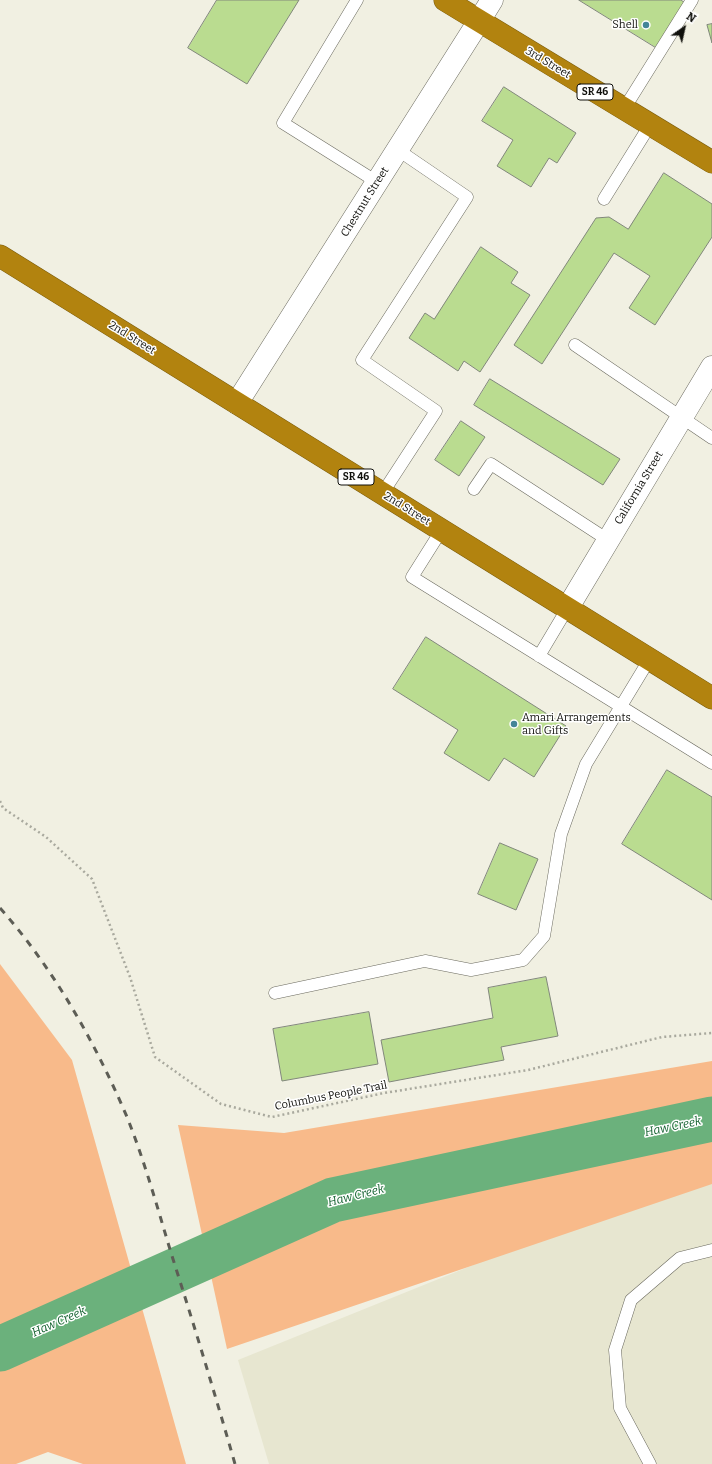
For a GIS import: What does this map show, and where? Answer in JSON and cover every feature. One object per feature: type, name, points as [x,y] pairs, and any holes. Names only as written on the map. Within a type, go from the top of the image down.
[{"type":"highway","name":"3rd Street","points":[[445,0],[712,162]]},
{"type":"highway","name":"2nd Street","points":[[0,256],[712,698]]},
{"type":"street","name":"Chestnut Street","points":[[237,403],[492,0]]},
{"type":"street","name":"California Street","points":[[567,609],[712,368]]},
{"type":"lane","points":[[358,0],[283,123],[377,182]]},
{"type":"lane","points":[[624,109],[692,0]]},
{"type":"lane","points":[[604,199],[650,125]]},
{"type":"lane","points":[[382,494],[436,411],[362,360],[467,197],[398,150]]},
{"type":"lane","points":[[575,345],[681,419],[712,438]]},
{"type":"lane","points":[[474,489],[491,464],[608,540]]},
{"type":"lane","points":[[441,531],[412,577],[712,763]]},
{"type":"lane","points":[[539,656],[567,609]]},
{"type":"lane","points":[[275,993],[425,961],[471,970],[523,960],[544,936],[562,834],[586,764],[622,707],[649,660]]},
{"type":"lane","points":[[650,1464],[620,1408],[615,1350],[631,1300],[680,1258],[712,1250]]},
{"type":"path","name":"Columbus People Trail","points":[[0,801],[2,808],[46,837],[92,879],[130,977],[156,1057],[221,1104],[272,1117],[384,1094],[528,1070],[662,1038],[712,1033]]},
{"type":"shaded area","points":[[0,964],[72,1060],[186,1464],[83,1464],[48,1452],[16,1464],[0,1464]]},
{"type":"shaded area","points":[[712,1061],[712,1184],[227,1349],[178,1125],[284,1133]]},
{"type":"shaded area","points":[[712,1181],[712,1464],[269,1464],[238,1360],[664,1188]]},
{"type":"building","points":[[217,0],[299,0],[247,84],[188,48]]},
{"type":"building","name":"Shell","points":[[579,0],[681,0],[685,3],[657,48]]},
{"type":"building","points":[[712,24],[712,43],[707,25]]},
{"type":"building","points":[[504,87],[576,133],[557,163],[549,158],[531,187],[497,166],[513,140],[482,121]]},
{"type":"building","points":[[664,173],[712,204],[712,237],[655,325],[629,308],[650,276],[614,253],[542,364],[514,345],[596,218],[609,217],[628,229]]},
{"type":"building","points":[[481,247],[518,272],[511,283],[530,295],[480,372],[464,361],[458,371],[409,338],[425,313],[434,319]]},
{"type":"building","points":[[490,379],[620,459],[603,485],[474,405]]},
{"type":"building","points":[[461,421],[485,437],[459,476],[435,460]]},
{"type":"building","points":[[426,637],[566,726],[534,777],[504,758],[489,781],[444,753],[458,730],[393,689]]},
{"type":"building","points":[[667,770],[712,797],[712,900],[622,844]]},
{"type":"building","points":[[500,843],[538,859],[516,910],[478,894]]},
{"type":"building","points":[[546,977],[558,1036],[501,1047],[504,1060],[389,1082],[381,1040],[493,1018],[488,988]]},
{"type":"building","points":[[369,1012],[378,1064],[282,1081],[273,1029]]},
{"type":"waterway","name":"Haw Creek","points":[[0,1349],[333,1200],[712,1119]]},
{"type":"railway","points":[[0,908],[20,931],[72,1007],[101,1061],[127,1117],[151,1186],[235,1464]]},
{"type":"place","name":"Shell","points":[[646,25]]},
{"type":"place","name":"Amari Arrangements and Gifts","points":[[514,724]]}]
